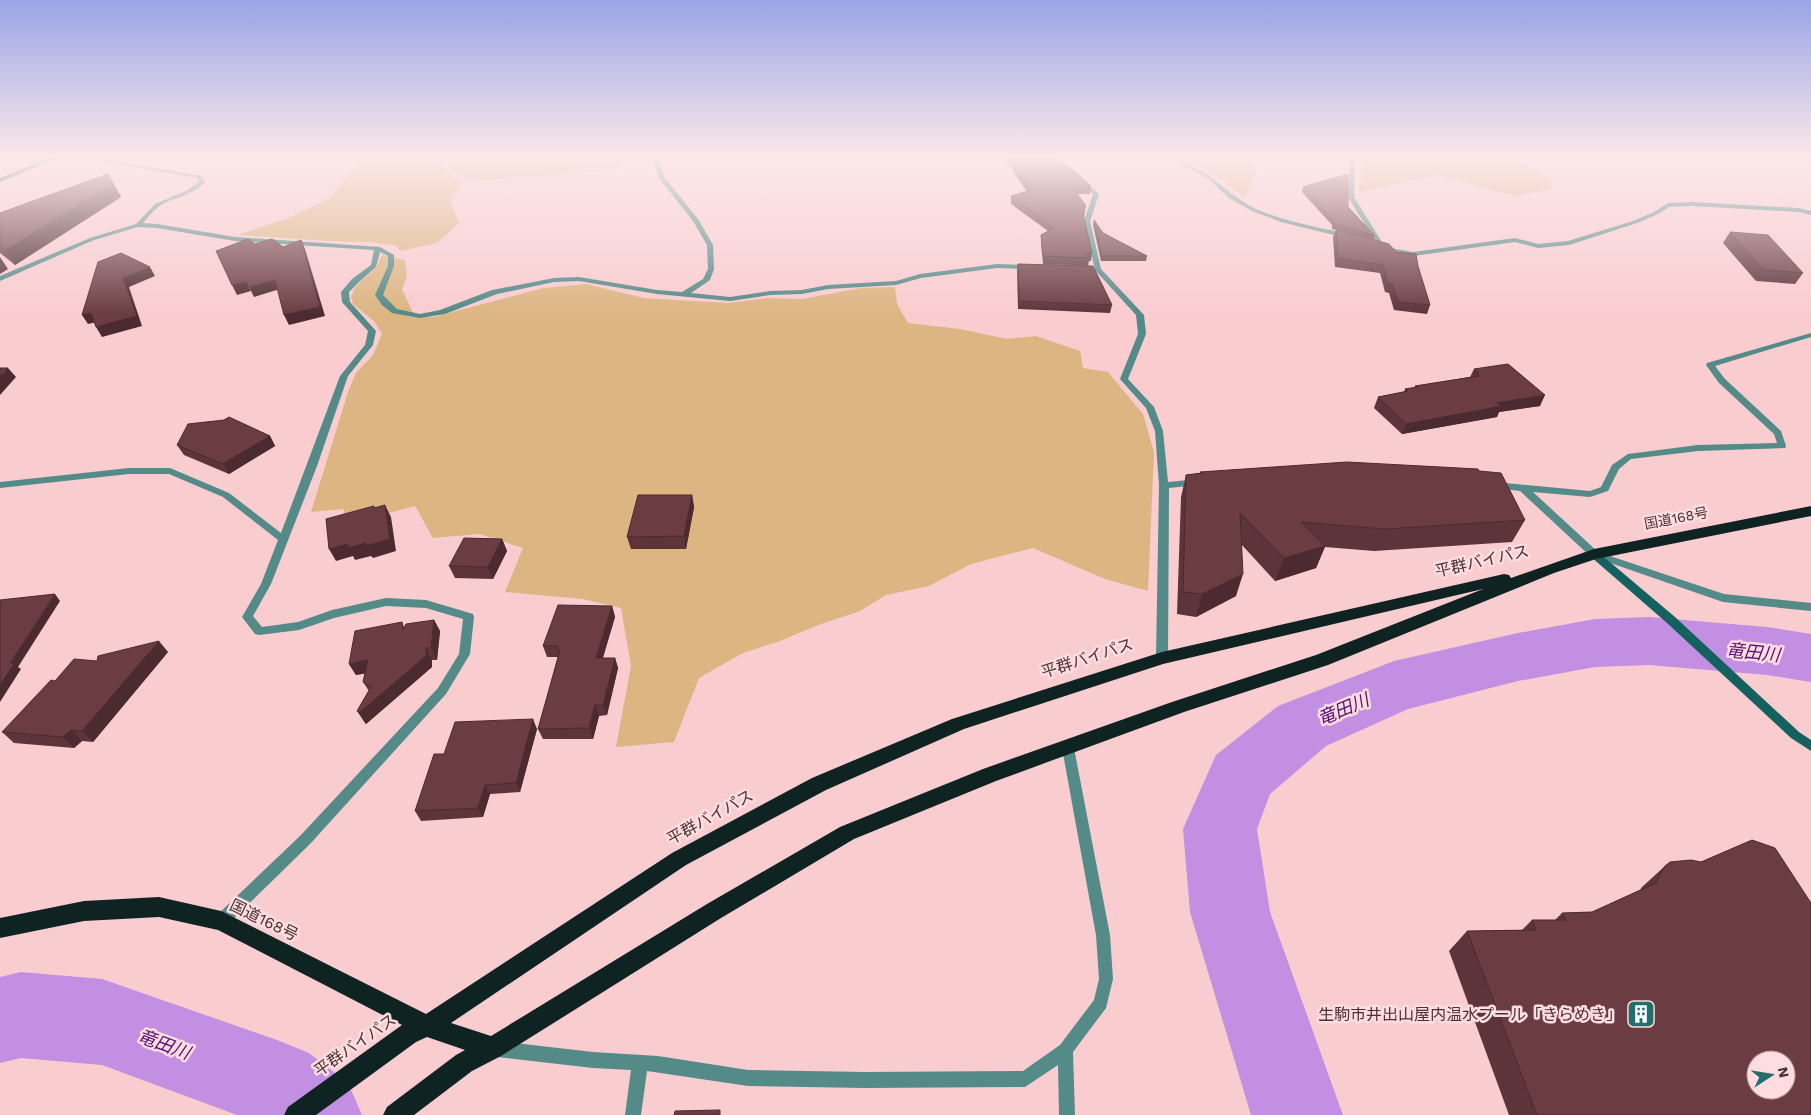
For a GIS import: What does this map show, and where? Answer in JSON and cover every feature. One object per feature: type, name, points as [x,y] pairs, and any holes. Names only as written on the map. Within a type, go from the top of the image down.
[{"type":"highway","name":"国道168号","points":[[1549,569],[1594,554],[1811,511]]},
{"type":"highway","name":"平群バイパス","points":[[296,1115],[417,1030],[679,859],[819,784],[958,724],[1162,658],[1549,569]]},
{"type":"highway","name":"平群バイパス","points":[[395,1115],[464,1063],[493,1048],[714,910],[847,833],[990,775],[1178,707],[1322,660],[1549,569]]},
{"type":"highway","name":"国道168号","points":[[0,928],[84,911],[159,907],[221,920],[417,1030],[493,1048]]},
{"type":"street","points":[[138,225],[150,210]]},
{"type":"street","points":[[683,295],[706,280],[711,269],[710,245],[696,220],[688,210]]},
{"type":"street","points":[[1091,210],[1088,221],[1094,270],[1140,315],[1142,334],[1124,379],[1150,407],[1159,431],[1164,485],[1162,658]]},
{"type":"street","points":[[1254,210],[1283,221],[1319,228],[1354,239]]},
{"type":"street","points":[[1359,210],[1383,249]]},
{"type":"street","points":[[1369,244],[1383,249],[1413,254],[1429,254],[1515,240],[1538,246],[1569,242],[1635,222],[1661,210]]},
{"type":"street","points":[[1799,210],[1811,214]]},
{"type":"street","points":[[0,279],[92,239],[138,225],[157,226],[235,239],[378,248],[391,255],[391,266],[379,294],[385,303],[395,311],[420,316],[442,312],[495,292],[554,280],[579,279],[683,295],[730,299],[770,293],[802,292],[828,287],[896,282],[920,276],[997,266],[1035,267]]},
{"type":"street","points":[[221,920],[305,840],[442,691],[464,654],[469,618],[426,604],[386,602],[332,614],[299,626],[259,631],[247,617],[266,584],[312,466],[344,376],[369,345],[372,331],[346,302],[345,292],[355,281],[374,266],[378,248]]},
{"type":"street","points":[[1481,483],[1590,494],[1605,489],[1615,467],[1628,457],[1698,448],[1782,446],[1778,433],[1722,381],[1710,365],[1811,335]]},
{"type":"street","points":[[0,485],[129,472],[170,471],[226,496],[283,539]]},
{"type":"street","points":[[1164,485],[1203,482]]},
{"type":"street","points":[[1523,488],[1594,554],[1671,620],[1795,735],[1811,746]]},
{"type":"street","points":[[1594,554],[1723,598],[1811,607]]},
{"type":"street","points":[[493,1048],[593,1060],[640,1062],[748,1078],[864,1080],[1025,1079],[1065,1050],[1101,1002],[1106,979],[1103,935],[1068,748]]},
{"type":"street","points":[[1065,1050],[1067,1115]]},
{"type":"street","points":[[633,1115],[640,1062]]},
{"type":"shaded area","points":[[305,210],[454,210],[459,223],[437,243],[400,251],[397,246],[372,242],[238,235],[291,217]]},
{"type":"shaded area","points":[[382,255],[405,260],[407,276],[402,289],[415,317],[434,317],[543,288],[586,284],[644,298],[728,303],[768,298],[802,299],[861,288],[895,287],[897,304],[908,323],[960,329],[1007,339],[1036,336],[1080,351],[1083,368],[1108,372],[1143,414],[1154,452],[1148,591],[1105,579],[1033,548],[971,564],[929,586],[886,595],[860,611],[743,653],[699,678],[674,742],[616,747],[631,666],[621,608],[583,599],[505,592],[523,548],[479,534],[433,538],[415,506],[342,525],[344,509],[311,512],[348,392],[356,373],[373,355],[382,334],[374,321],[353,304],[351,297],[355,287],[376,268]]},
{"type":"building","points":[[8,210],[71,210],[6,250],[0,246],[0,213]]},
{"type":"building","points":[[1030,210],[1084,210],[1083,214],[1092,253],[1087,253],[1089,258],[1043,256],[1041,235],[1054,228]]},
{"type":"building","points":[[1324,210],[1351,210],[1375,236],[1334,223]]},
{"type":"building","points":[[1094,220],[1103,233],[1147,256],[1102,256]]},
{"type":"building","points":[[1336,229],[1389,244],[1396,252],[1416,254],[1430,305],[1398,302],[1392,284],[1388,284],[1383,265],[1338,258]]},
{"type":"building","points":[[1730,232],[1768,235],[1803,273],[1764,270]]},
{"type":"building","points":[[248,239],[255,244],[272,239],[283,247],[301,240],[320,307],[284,315],[275,280],[249,287],[246,282],[232,285],[216,251]]},
{"type":"building","points":[[121,253],[150,267],[123,278],[137,316],[96,327],[91,313],[82,315],[98,262]]},
{"type":"building","points":[[1018,264],[1093,266],[1112,305],[1019,301]]},
{"type":"building","points":[[1508,364],[1545,395],[1497,403],[1502,406],[1406,424],[1378,397],[1408,391],[1405,389],[1417,387],[1415,386],[1479,376],[1476,373],[1479,373],[1474,369]]},
{"type":"building","points":[[0,368],[8,368],[0,377]]},
{"type":"building","points":[[229,417],[270,436],[223,464],[177,445],[188,424],[224,420]]},
{"type":"building","points":[[1347,462],[1478,469],[1479,471],[1501,473],[1525,520],[1384,529],[1301,522],[1325,546],[1284,558],[1240,513],[1243,574],[1202,594],[1183,592],[1186,475],[1202,473],[1200,472]]},
{"type":"building","points":[[638,495],[692,495],[684,536],[627,537]]},
{"type":"building","points":[[385,505],[390,539],[366,546],[366,543],[348,548],[348,544],[329,549],[326,519],[374,506],[374,508]]},
{"type":"building","points":[[464,538],[502,539],[488,567],[449,566]]},
{"type":"building","points":[[55,594],[10,663],[15,663],[0,685],[0,600]]},
{"type":"building","points":[[558,605],[612,606],[596,658],[615,658],[603,705],[595,705],[589,728],[538,729],[560,650],[556,650],[558,646],[543,646]]},
{"type":"building","points":[[434,620],[431,648],[426,648],[426,656],[359,713],[357,711],[371,687],[363,682],[368,660],[349,664],[355,631],[402,622],[403,630],[406,624]]},
{"type":"building","points":[[159,641],[82,731],[71,730],[63,737],[2,732],[51,680],[55,681],[74,659],[97,661],[98,656]]},
{"type":"building","points":[[533,719],[516,783],[485,785],[478,808],[415,811],[434,754],[444,754],[455,722]]},
{"type":"building","name":"生駒市井出山屋内温水プール「きらめき」","points":[[1752,840],[1775,848],[1811,903],[1811,1115],[1537,1115],[1467,931],[1536,930],[1532,920],[1566,920],[1562,913],[1592,912],[1656,883],[1665,866],[1670,862],[1691,860],[1701,862]]},
{"type":"building","points":[[720,1110],[720,1115],[674,1115],[675,1111]]},
{"type":"waterway","name":"竜田川","points":[[1297,1115],[1230,912],[1220,829],[1241,776],[1302,726],[1394,687],[1518,657],[1595,643],[1649,641],[1767,651],[1811,658]]},
{"type":"waterway","name":"竜田川","points":[[0,1020],[21,1015],[102,1022],[277,1085],[316,1115]]},
{"type":"place","name":"生駒市井出山屋内温水プール「きらめき」","points":[[1641,1014]]}]
